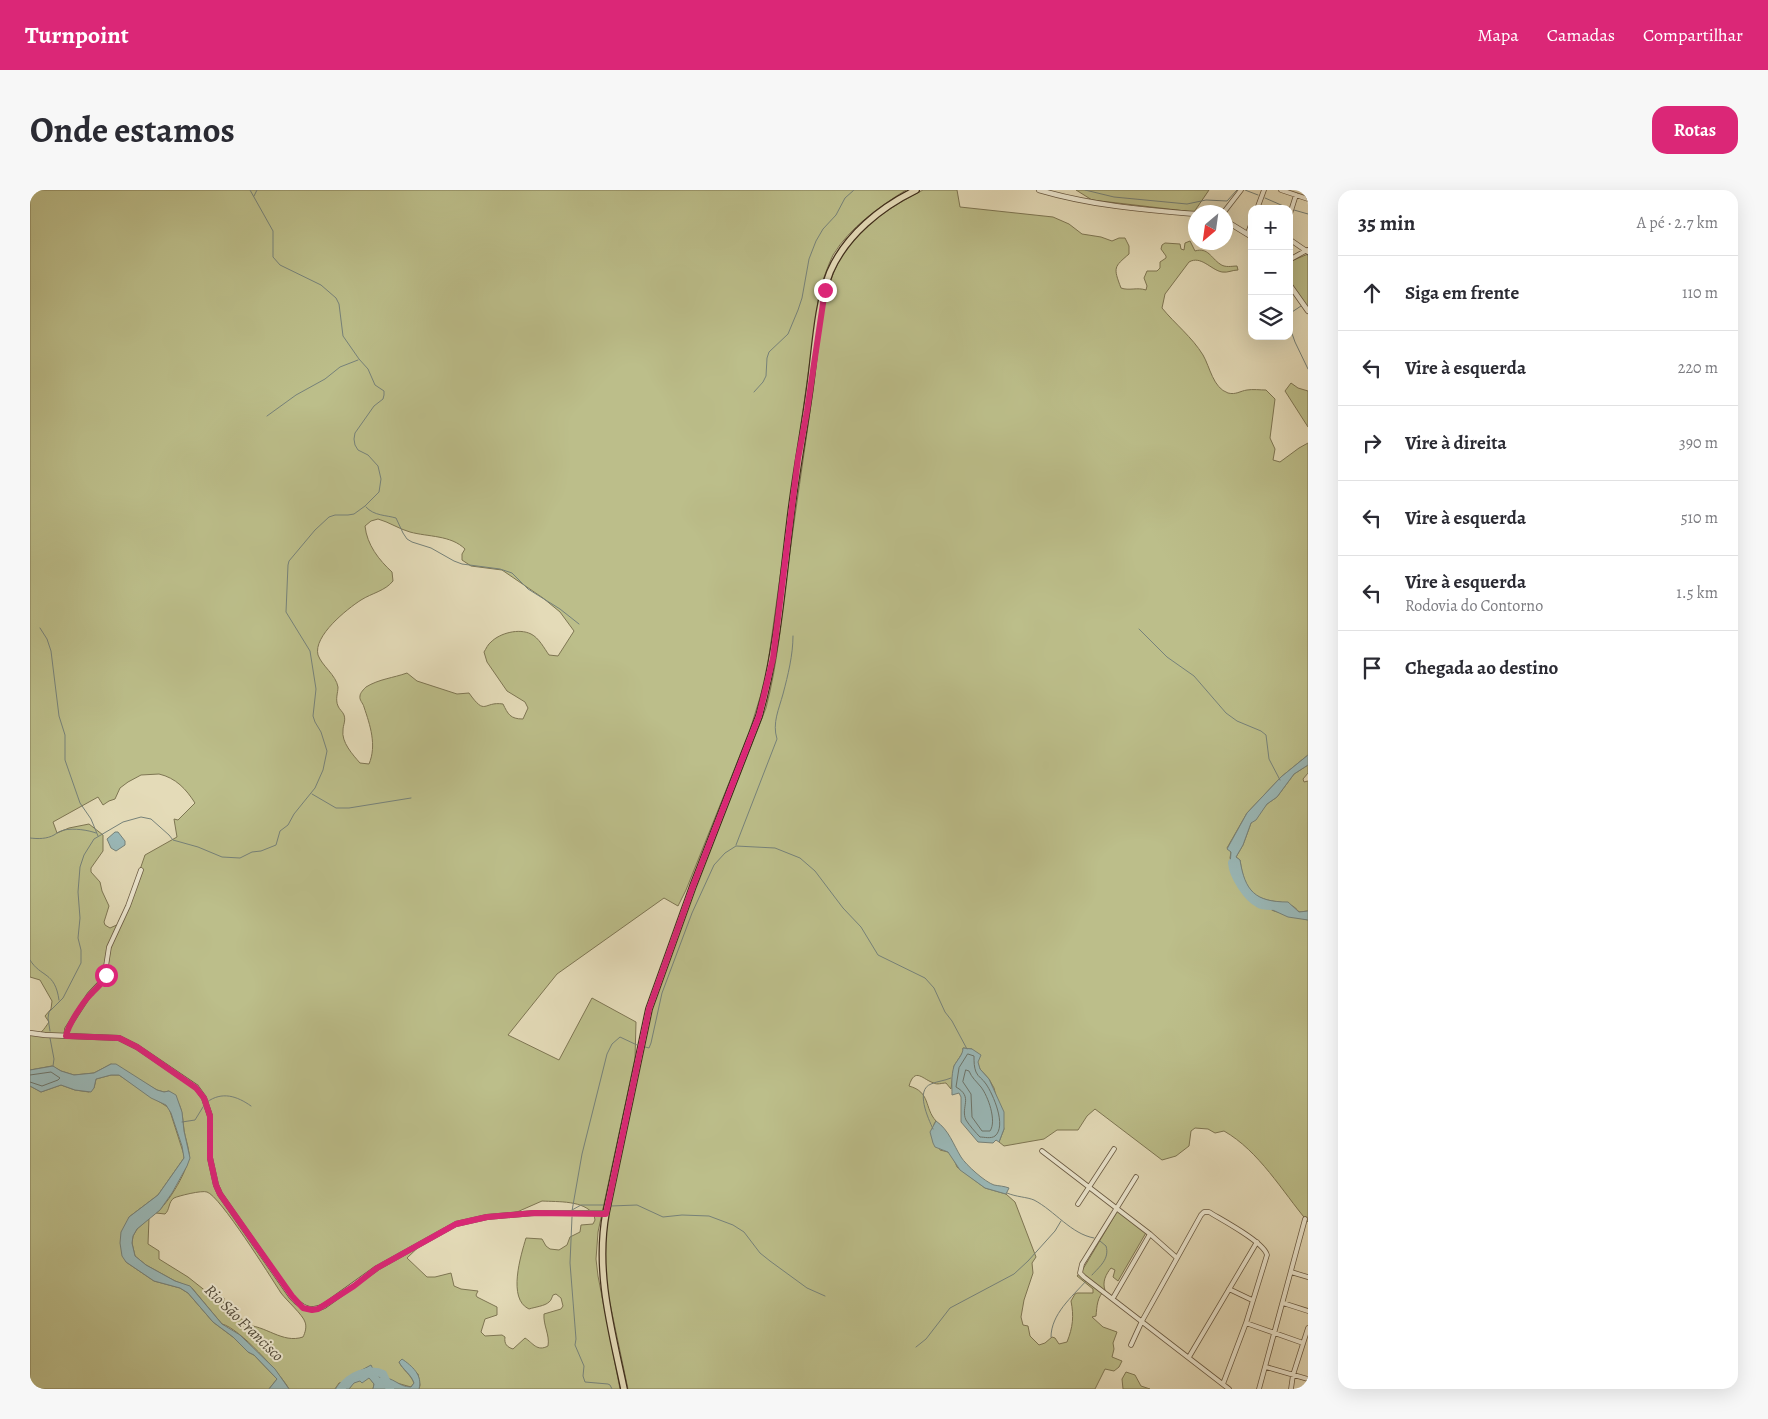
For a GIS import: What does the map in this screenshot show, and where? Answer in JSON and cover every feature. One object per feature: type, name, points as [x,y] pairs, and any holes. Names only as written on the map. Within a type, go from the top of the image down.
[{"type":"main road","points":[[624,1389],[602,1273],[601,1246],[649,1009],[686,904],[766,694],[773,658],[798,459],[825,290],[836,262],[853,237],[881,212],[916,190]]},
{"type":"street","points":[[1039,190],[1071,199],[1188,213]]},
{"type":"street","points":[[1229,205],[1241,190]]},
{"type":"street","points":[[1258,205],[1264,190]]},
{"type":"street","points":[[1281,190],[1308,199]]},
{"type":"street","points":[[1293,205],[1296,195]]},
{"type":"street","points":[[1233,224],[1248,234]]},
{"type":"street","points":[[1293,241],[1308,251]]},
{"type":"street","points":[[1293,258],[1308,251]]},
{"type":"street","points":[[1293,290],[1308,311]]},
{"type":"street","points":[[66,1036],[67,1029],[74,1018],[104,979],[109,947],[128,906],[141,870]]},
{"type":"street","points":[[30,1033],[119,1038],[137,1047],[196,1088],[204,1098],[210,1116],[210,1158],[218,1189],[297,1303],[307,1309],[315,1310],[324,1306],[377,1268],[456,1224],[487,1217],[534,1213],[606,1214]]},
{"type":"street","points":[[1078,1204],[1114,1149]]},
{"type":"street","points":[[1042,1152],[1150,1234],[1177,1258]]},
{"type":"street","points":[[1136,1177],[1080,1269],[1080,1273],[1229,1389]]},
{"type":"street","points":[[1131,1345],[1177,1258],[1204,1212],[1209,1212],[1257,1242],[1266,1250],[1267,1255],[1246,1323],[1223,1384]]},
{"type":"street","points":[[1259,1389],[1305,1219]]},
{"type":"street","points":[[1113,1298],[1150,1234]]},
{"type":"street","points":[[1188,1357],[1257,1242]]},
{"type":"street","points":[[1291,1272],[1308,1276]]},
{"type":"street","points":[[1230,1289],[1252,1300]]},
{"type":"street","points":[[1283,1303],[1308,1311]]},
{"type":"street","points":[[1246,1323],[1303,1343]]},
{"type":"street","points":[[1290,1389],[1308,1328]]},
{"type":"street","points":[[1266,1368],[1308,1379]]},
{"type":"green space","points":[[30,190],[906,190],[876,211],[848,235],[833,255],[820,288],[766,678],[749,733],[686,890],[678,906],[664,898],[557,974],[508,1035],[559,1060],[592,998],[636,1022],[635,1059],[598,1232],[596,1259],[620,1389],[419,1389],[418,1374],[399,1362],[413,1380],[414,1383],[411,1387],[379,1378],[379,1374],[373,1369],[360,1371],[348,1381],[339,1383],[335,1389],[289,1389],[248,1342],[229,1327],[222,1324],[192,1288],[146,1265],[135,1256],[132,1243],[133,1236],[137,1229],[149,1218],[148,1244],[159,1251],[159,1259],[188,1277],[212,1296],[224,1298],[223,1307],[233,1316],[244,1320],[244,1325],[260,1328],[288,1338],[303,1337],[306,1328],[304,1319],[281,1293],[245,1238],[213,1197],[207,1192],[195,1192],[180,1196],[172,1200],[165,1214],[156,1213],[166,1202],[182,1176],[189,1153],[181,1108],[169,1091],[157,1090],[111,1064],[94,1073],[74,1075],[52,1066],[30,1070],[30,1035],[39,1034],[49,1022],[45,1016],[51,1009],[52,1001],[40,980],[30,977]],"holes":[[[378,519],[410,532],[446,539],[459,544],[465,549],[462,554],[462,560],[471,566],[502,570],[560,612],[574,631],[558,656],[549,655],[534,636],[521,631],[499,636],[490,643],[484,652],[487,662],[507,691],[525,702],[528,708],[523,719],[510,715],[503,704],[482,706],[469,693],[457,694],[417,681],[407,673],[376,682],[361,692],[360,699],[373,742],[369,764],[360,763],[351,752],[343,735],[345,717],[337,703],[337,683],[320,659],[318,648],[326,632],[340,616],[361,600],[382,590],[393,581],[392,572],[374,552],[366,533],[365,526],[371,521]],[[159,774],[171,778],[188,793],[195,803],[178,820],[174,819],[177,837],[145,855],[123,919],[119,924],[110,928],[104,922],[109,906],[100,882],[91,872],[91,868],[103,851],[103,835],[89,824],[69,828],[57,833],[53,822],[98,797],[103,805],[115,799],[120,788],[141,775]],[[542,1201],[570,1203],[590,1210],[595,1220],[593,1224],[581,1225],[580,1232],[570,1237],[567,1245],[559,1250],[550,1249],[542,1239],[526,1238],[517,1276],[517,1287],[522,1304],[529,1309],[540,1306],[550,1301],[553,1295],[556,1294],[561,1298],[563,1306],[561,1309],[544,1314],[548,1342],[548,1346],[544,1348],[535,1346],[525,1338],[513,1349],[506,1345],[505,1337],[502,1335],[485,1336],[481,1332],[485,1319],[497,1315],[497,1307],[477,1297],[478,1291],[461,1289],[454,1286],[451,1273],[427,1277],[407,1258],[428,1238],[476,1218],[517,1212]]]},
{"type":"green space","points":[[923,190],[957,190],[960,207],[1053,217],[1069,224],[1082,234],[1112,241],[1125,238],[1129,246],[1129,254],[1116,268],[1121,288],[1124,289],[1146,290],[1147,286],[1144,278],[1147,271],[1157,271],[1160,268],[1160,262],[1166,258],[1161,249],[1165,243],[1180,244],[1181,249],[1184,250],[1185,243],[1188,242],[1188,250],[1203,250],[1224,266],[1237,266],[1238,270],[1224,272],[1218,271],[1198,260],[1189,262],[1165,294],[1162,308],[1199,348],[1212,377],[1219,387],[1233,394],[1249,390],[1266,390],[1275,399],[1270,438],[1275,449],[1273,460],[1280,462],[1308,443],[1308,755],[1281,777],[1247,813],[1227,848],[1231,852],[1230,858],[1247,897],[1274,911],[1308,920],[1308,1222],[1259,1160],[1237,1139],[1224,1131],[1215,1133],[1208,1129],[1195,1128],[1191,1131],[1189,1146],[1176,1156],[1162,1160],[1095,1109],[1087,1116],[1078,1130],[1057,1130],[1044,1139],[1004,1146],[999,1142],[1004,1129],[994,1088],[980,1069],[972,1049],[963,1048],[963,1052],[954,1066],[951,1089],[946,1083],[935,1084],[917,1075],[911,1080],[909,1086],[921,1092],[924,1096],[936,1121],[934,1124],[940,1150],[948,1152],[953,1157],[957,1167],[985,1188],[1006,1194],[1015,1202],[1036,1257],[1032,1263],[1033,1273],[1024,1300],[1021,1317],[1023,1325],[1028,1326],[1030,1336],[1039,1345],[1052,1337],[1059,1344],[1067,1342],[1072,1322],[1071,1301],[1077,1293],[1093,1293],[1093,1289],[1077,1276],[1118,1210],[1147,1231],[1118,1281],[1113,1277],[1115,1270],[1111,1268],[1104,1281],[1105,1290],[1099,1299],[1096,1316],[1092,1317],[1103,1327],[1117,1332],[1113,1343],[1112,1357],[1122,1361],[1119,1367],[1114,1371],[1105,1369],[1095,1389],[628,1389],[605,1274],[606,1227],[649,1017],[667,960],[766,708],[779,641],[820,328],[827,294],[838,263],[845,251],[864,229],[898,204]]},
{"type":"green space","points":[[1076,190],[1209,190],[1199,205],[1188,205],[1188,211],[1092,200]]},
{"type":"green space","points":[[1308,254],[1308,309],[1293,288],[1293,260]]},
{"type":"green space","points":[[1291,383],[1298,388],[1308,391],[1308,427],[1285,391]]},
{"type":"green space","points":[[1308,765],[1308,773],[1303,779],[1304,782],[1308,781],[1308,911],[1299,912],[1285,903],[1255,895],[1246,884],[1240,860],[1236,857],[1243,845],[1251,823],[1267,804],[1277,797],[1294,774]]},
{"type":"green space","points":[[119,1075],[169,1108],[184,1155],[184,1158],[158,1195],[129,1217],[126,1262],[154,1281],[180,1288],[188,1293],[213,1322],[254,1355],[277,1379],[269,1389],[30,1389],[30,1086],[41,1092],[61,1085],[89,1092],[94,1088],[96,1079]]},
{"type":"green space","points":[[1126,1372],[1135,1375],[1141,1386],[1150,1389],[1123,1389],[1122,1379]]},
{"type":"green space","points":[[369,1377],[374,1384],[373,1389],[349,1389],[354,1382]]},
{"type":"water","points":[[1308,755],[1308,765],[1294,774],[1277,797],[1267,804],[1256,820],[1251,823],[1243,845],[1236,857],[1240,860],[1245,880],[1254,893],[1267,900],[1288,902],[1299,912],[1308,911],[1308,920],[1288,917],[1247,897],[1230,865],[1231,852],[1227,849],[1247,813],[1281,777]]},
{"type":"water","points":[[115,832],[118,832],[125,841],[125,845],[116,851],[111,848],[107,839]]},
{"type":"water","points":[[963,1048],[972,1049],[981,1055],[978,1062],[980,1069],[989,1079],[1004,1112],[1004,1129],[999,1142],[996,1140],[993,1143],[978,1142],[961,1122],[961,1097],[959,1093],[952,1095],[952,1073]]},
{"type":"water","points":[[111,1064],[116,1064],[157,1090],[169,1091],[176,1095],[182,1112],[190,1158],[172,1193],[160,1210],[137,1229],[133,1236],[132,1243],[135,1256],[146,1265],[175,1281],[190,1286],[222,1324],[240,1335],[275,1369],[289,1389],[269,1389],[277,1379],[254,1355],[213,1322],[188,1293],[180,1288],[154,1281],[126,1262],[122,1256],[121,1232],[129,1217],[158,1195],[184,1158],[171,1113],[166,1105],[151,1098],[119,1075],[96,1079],[91,1092],[75,1090],[61,1085],[41,1092],[30,1086],[30,1070],[53,1066],[74,1075],[94,1073]]},
{"type":"water","points":[[936,1121],[948,1133],[967,1164],[990,1183],[1009,1188],[1006,1194],[985,1188],[960,1170],[948,1152],[935,1147],[930,1132]]},
{"type":"water","points":[[402,1359],[418,1375],[419,1389],[373,1389],[374,1384],[369,1378],[362,1383],[360,1381],[354,1383],[349,1389],[335,1389],[340,1383],[345,1383],[358,1372],[371,1365],[374,1371],[379,1374],[379,1377],[411,1387],[414,1383],[399,1362]]},
{"type":"waterway","points":[[50,1031],[49,1012],[63,998],[81,963],[81,950],[78,938],[80,867],[84,855],[94,839],[123,822],[141,817],[151,819],[173,840],[198,847],[222,857],[240,858],[252,852],[261,851],[276,845],[280,831],[288,825],[294,814],[315,788],[323,770],[327,751],[313,716],[316,689],[310,651],[286,612],[288,565],[289,561],[315,530],[329,517],[354,514],[379,492],[381,479],[378,466],[368,455],[358,450],[354,439],[355,433],[374,406],[383,399],[384,391],[375,385],[368,369],[343,336],[339,304],[336,298],[321,285],[280,265],[273,257],[273,231],[250,190]]},
{"type":"waterway","points":[[254,196],[257,190]]},
{"type":"waterway","points":[[754,392],[766,376],[769,352],[788,334],[798,310],[809,259],[816,241],[823,229],[836,215],[845,198],[854,190]]},
{"type":"waterway","points":[[1085,190],[1114,197],[1187,204],[1206,200],[1227,201],[1237,190]]},
{"type":"waterway","points":[[1245,190],[1258,195]]},
{"type":"waterway","points":[[1265,198],[1281,205]]},
{"type":"waterway","points":[[1294,210],[1308,214]]},
{"type":"waterway","points":[[1293,311],[1301,306]]},
{"type":"waterway","points":[[1293,336],[1308,369]]},
{"type":"waterway","points":[[267,416],[296,395],[325,379],[340,367],[358,360]]},
{"type":"waterway","points":[[366,507],[376,514],[396,518],[407,539],[431,548],[454,561],[512,573],[528,589],[560,609],[579,624]]},
{"type":"waterway","points":[[40,628],[47,639],[51,651],[59,716],[65,735],[65,760],[80,803],[91,819],[98,836]]},
{"type":"waterway","points":[[1139,629],[1167,657],[1194,676],[1226,713],[1237,721],[1266,735],[1269,759],[1280,780]]},
{"type":"waterway","points":[[736,845],[777,739],[775,727],[790,665],[793,636]]},
{"type":"waterway","points":[[312,794],[336,808],[349,808],[411,798]]},
{"type":"waterway","points":[[30,838],[48,837],[68,829],[96,833]]},
{"type":"waterway","points":[[645,1047],[649,1048],[651,1043],[662,993],[692,913],[714,865],[725,853],[736,846],[775,848],[800,858],[815,871],[843,908],[861,927],[878,955],[925,978],[934,988],[945,1012],[967,1049]]},
{"type":"waterway","name":"Rio São Francisco","points":[[1232,863],[1245,892],[1260,905],[1271,906]]},
{"type":"waterway","points":[[30,960],[34,966],[51,979],[59,1000]]},
{"type":"waterway","points":[[572,1211],[582,1154],[607,1054],[612,1044],[620,1037],[637,1045]]},
{"type":"waterway","points":[[50,1038],[54,1059],[53,1066]]},
{"type":"waterway","points":[[933,1129],[924,1105],[924,1092],[926,1087],[931,1084],[951,1078]]},
{"type":"waterway","points":[[207,1102],[218,1097],[229,1096],[235,1097],[251,1106]]},
{"type":"waterway","points":[[182,1122],[195,1120],[203,1107]]},
{"type":"waterway","points":[[1007,1193],[1034,1200],[1070,1227],[1086,1236],[1094,1238]]},
{"type":"waterway","points":[[572,1210],[581,1205],[603,1205]]},
{"type":"waterway","points":[[611,1206],[637,1205],[663,1217],[682,1215],[709,1216],[733,1225],[744,1232],[760,1253],[770,1261],[807,1288],[825,1296]]},
{"type":"waterway","points":[[572,1217],[570,1263],[575,1345],[584,1366],[583,1376],[585,1382],[608,1384],[612,1389]]},
{"type":"waterway","points":[[916,1347],[926,1339],[950,1308],[1014,1274],[1055,1231],[1061,1221]]},
{"type":"waterway","points":[[1092,1275],[1105,1259],[1107,1251],[1106,1246],[1100,1241]]},
{"type":"waterway","points":[[1051,1337],[1054,1321],[1058,1313],[1086,1281]]},
{"type":"waterway","name":"Rio São Francisco","points":[[341,1389],[349,1380],[366,1372],[383,1374],[390,1389]]},
{"type":"route","points":[[106,975],[71,1021],[66,1036],[119,1038],[137,1047],[196,1088],[204,1098],[210,1116],[210,1158],[213,1176],[220,1194],[283,1285],[303,1308],[312,1310],[324,1306],[377,1268],[456,1224],[487,1217],[545,1212],[557,1214],[606,1214],[649,1009],[672,940],[766,694],[773,658],[798,459],[825,290]]}]
